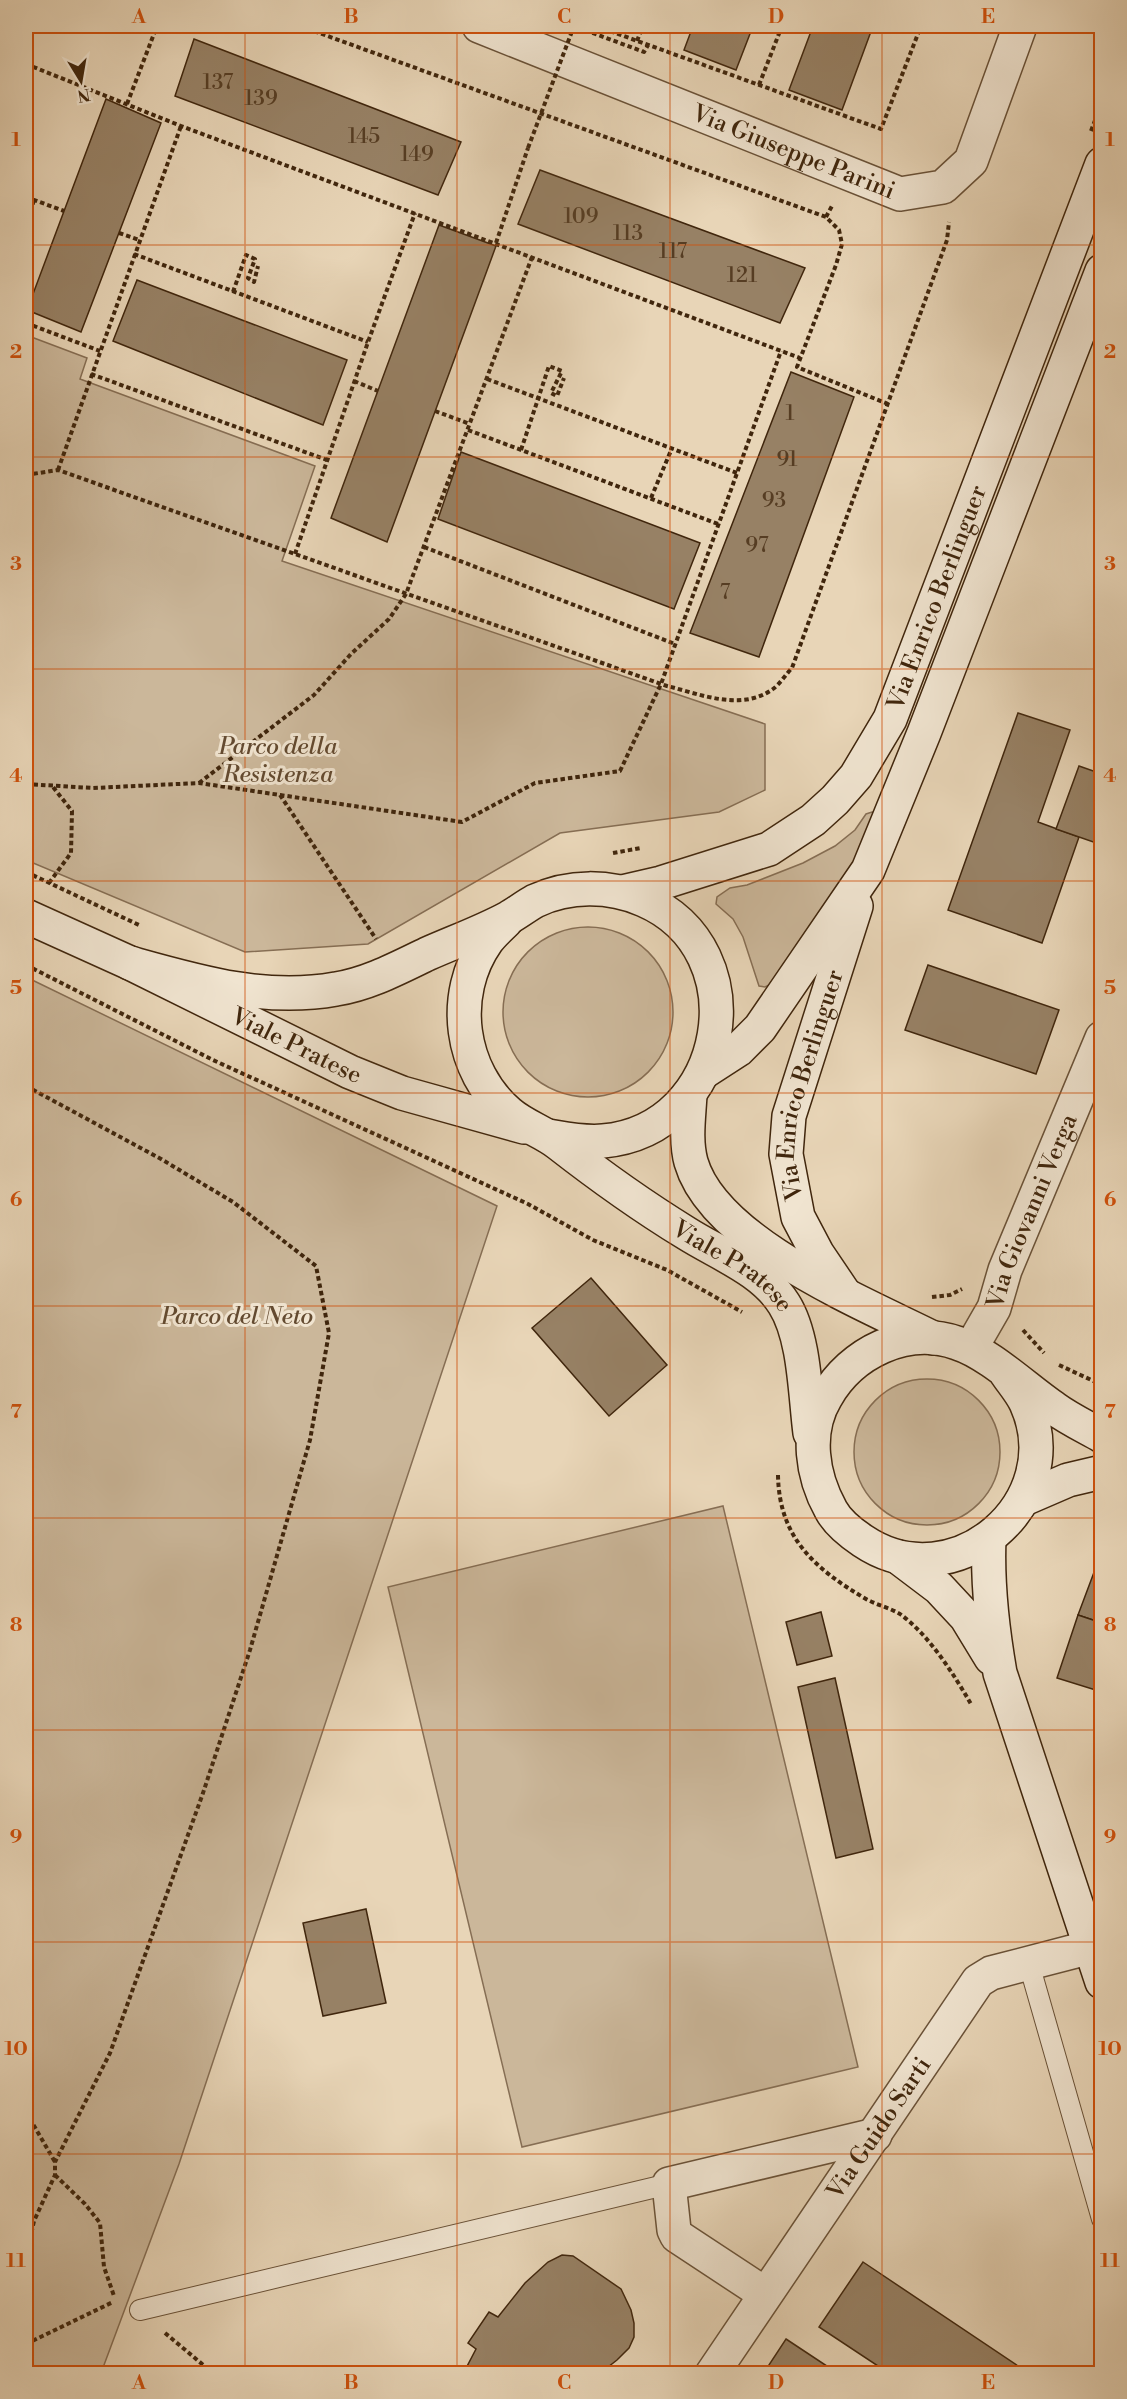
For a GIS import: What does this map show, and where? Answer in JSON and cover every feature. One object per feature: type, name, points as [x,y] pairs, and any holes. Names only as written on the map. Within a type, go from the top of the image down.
[{"type":"main road","name":"Via Giuseppe Parini","points":[[478,26],[900,194],[943,187],[971,161],[1020,26]]},
{"type":"main road","name":"Via Enrico Berlinguer","points":[[622,892],[661,883],[769,849],[813,820],[835,800],[862,767],[890,719],[1101,164]]},
{"type":"main road","name":"Via Enrico Berlinguer","points":[[844,1293],[817,1253],[798,1217],[786,1155],[789,1116],[868,870],[928,722],[1101,271]]},
{"type":"main road","name":"Via Enrico Berlinguer","points":[[697,1083],[738,1050],[760,1028],[868,870]]},
{"type":"main road","name":"Viale Pratese","points":[[130,963],[211,986],[238,990],[269,993],[337,989],[372,979],[509,918],[534,902],[562,891],[592,889],[622,892],[645,901],[667,914],[679,925],[700,951],[711,974],[716,999],[717,1023],[713,1048],[697,1083],[687,1138],[691,1162],[710,1201],[734,1225],[756,1242],[844,1293],[933,1338]]},
{"type":"main road","name":"Viale Pratese","points":[[26,916],[130,963],[350,1072],[402,1093],[543,1133],[587,1142],[604,1142],[628,1136],[652,1126],[672,1112],[697,1083]]},
{"type":"main road","name":"Viale Pratese","points":[[509,918],[487,941],[472,969],[464,1000],[464,1032],[472,1063],[488,1091],[510,1114],[543,1133],[616,1188],[686,1234],[758,1276],[784,1304],[797,1339],[813,1462]]},
{"type":"main road","name":"Via Giovanni Verga","points":[[971,1348],[994,1308],[1005,1270],[1101,1038]]},
{"type":"main road","points":[[1006,1373],[1026,1403],[1035,1438],[1034,1465],[1024,1499],[1009,1521],[989,1539],[961,1553],[930,1560],[898,1557],[873,1548],[851,1533],[838,1519],[820,1488],[813,1462],[814,1429],[825,1398],[844,1372],[870,1351],[900,1340],[933,1338],[956,1342],[971,1348],[1006,1373],[1057,1410],[1101,1436]]},
{"type":"main road","points":[[1024,1499],[1068,1480],[1101,1472]]},
{"type":"main road","points":[[989,1539],[990,1620],[1000,1672],[1096,1949],[1101,1982]]},
{"type":"main road","points":[[898,1557],[939,1588],[966,1617],[1000,1672]]},
{"type":"main road","name":"Via Guido Sarti","points":[[712,2373],[978,1981],[991,1973],[1096,1949]]},
{"type":"main road","points":[[765,2294],[677,2236],[674,2230],[669,2184],[875,2135]]},
{"type":"lane","points":[[1029,1964],[1101,2219]]},
{"type":"lane","points":[[140,2310],[669,2184]]},
{"type":"path","points":[[127,104],[157,26]]},
{"type":"path","points":[[300,26],[826,217],[839,230],[842,244],[797,368],[888,404]]},
{"type":"path","points":[[496,243],[528,148],[574,26],[644,52],[648,45]]},
{"type":"path","points":[[596,26],[881,129],[921,26]]},
{"type":"path","points":[[637,41],[643,26]]},
{"type":"path","points":[[759,86],[782,26]]},
{"type":"path","points":[[26,64],[181,126],[800,358]]},
{"type":"path","points":[[58,470],[181,126]]},
{"type":"path","points":[[26,475],[58,470],[661,684],[729,701],[750,699],[773,689],[792,668],[947,240],[954,177]]},
{"type":"path","points":[[26,197],[64,211]]},
{"type":"path","points":[[26,226],[34,200]]},
{"type":"path","points":[[295,554],[415,213]]},
{"type":"path","points":[[119,233],[139,240]]},
{"type":"path","points":[[134,254],[368,342]]},
{"type":"path","points":[[233,292],[246,255],[255,259],[248,278],[254,282],[258,266]]},
{"type":"path","points":[[199,783],[314,695],[351,654],[389,619],[406,594],[532,257]]},
{"type":"path","points":[[26,323],[100,351]]},
{"type":"path","points":[[26,784],[93,788],[199,783],[462,822],[535,783],[620,771],[661,684],[781,351]]},
{"type":"path","points":[[521,450],[549,366],[562,371],[550,393],[557,396],[564,378]]},
{"type":"path","points":[[91,374],[327,460]]},
{"type":"path","points":[[487,379],[737,473]]},
{"type":"path","points":[[354,381],[378,390]]},
{"type":"path","points":[[435,411],[470,424]]},
{"type":"path","points":[[468,430],[718,524]]},
{"type":"path","points":[[651,498],[672,448]]},
{"type":"path","points":[[424,547],[675,644]]},
{"type":"path","points":[[49,883],[71,853],[72,811],[53,786]]},
{"type":"path","points":[[280,795],[377,941]]},
{"type":"path","points":[[604,855],[649,847]]},
{"type":"path","points":[[26,872],[146,928]]},
{"type":"path","points":[[26,965],[213,1060],[528,1204],[593,1240],[667,1270],[750,1317]]},
{"type":"path","points":[[26,1086],[161,1159],[233,1202],[316,1266],[329,1333],[310,1440],[250,1650],[203,1793],[110,2053],[55,2162]]},
{"type":"path","points":[[927,1298],[950,1295],[966,1287]]},
{"type":"path","points":[[1021,1327],[1051,1361],[1101,1385]]},
{"type":"path","points":[[778,1473],[778,1496],[791,1530],[805,1553],[825,1573],[868,1600],[899,1614],[929,1642],[955,1676],[971,1705]]},
{"type":"path","points":[[26,2112],[55,2162],[56,2175],[34,2221],[26,2255]]},
{"type":"path","points":[[26,2344],[116,2301],[104,2267],[100,2223],[56,2175]]},
{"type":"path","points":[[140,2310],[214,2373]]},
{"type":"green space","name":"Parco della Resistenza","points":[[26,335],[87,358],[80,379],[315,466],[282,561],[765,724],[765,790],[719,812],[560,833],[368,944],[245,952],[26,860]]},
{"type":"green space","points":[[872,812],[877,814],[863,849],[799,946],[769,985],[759,986],[743,937],[733,919],[716,904],[717,897],[730,888],[747,885],[803,863],[835,846],[855,830],[866,814]]},
{"type":"green space","points":[[588,927],[605,928],[621,933],[648,952],[667,979],[672,995],[672,1029],[667,1045],[648,1072],[621,1091],[605,1096],[588,1097],[571,1096],[555,1091],[528,1072],[509,1045],[504,1029],[503,1012],[504,995],[509,979],[528,952],[555,933],[571,928]]},
{"type":"green space","name":"Parco del Neto","points":[[26,977],[497,1206],[179,2164],[101,2373],[26,2373]]},
{"type":"green space","points":[[927,1379],[955,1385],[978,1401],[994,1424],[1000,1452],[994,1480],[978,1503],[955,1519],[927,1525],[899,1519],[876,1503],[860,1480],[854,1452],[860,1424],[876,1401],[899,1385]]},
{"type":"green space","points":[[723,1506],[858,2067],[522,2147],[388,1587]]},
{"type":"building","points":[[693,26],[753,26],[736,70],[684,50]]},
{"type":"building","points":[[813,26],[873,26],[842,110],[789,90]]},
{"type":"building","points":[[194,39],[461,142],[438,195],[175,96]]},
{"type":"building","points":[[106,99],[161,123],[81,332],[27,310]]},
{"type":"building","points":[[540,170],[805,268],[780,323],[518,224]]},
{"type":"building","points":[[439,225],[496,246],[387,542],[331,518]]},
{"type":"building","points":[[137,280],[347,360],[323,425],[113,341]]},
{"type":"building","points":[[791,372],[854,397],[759,657],[690,633]]},
{"type":"building","points":[[461,452],[700,543],[674,609],[438,519]]},
{"type":"building","points":[[1018,713],[1070,730],[1038,822],[1079,837],[1042,943],[948,910]]},
{"type":"building","points":[[1079,766],[1102,774],[1102,845],[1056,829]]},
{"type":"building","points":[[928,965],[1059,1010],[1036,1074],[905,1030]]},
{"type":"building","points":[[591,1278],[667,1365],[609,1416],[532,1328]]},
{"type":"building","points":[[1102,1551],[1102,1623],[1078,1615]]},
{"type":"building","points":[[821,1612],[832,1656],[797,1665],[786,1622]]},
{"type":"building","points":[[1078,1615],[1102,1623],[1102,1692],[1057,1678]]},
{"type":"building","points":[[835,1678],[873,1849],[836,1858],[798,1687]]},
{"type":"building","points":[[366,1909],[386,2003],[323,2016],[303,1923]]},
{"type":"building","points":[[562,2255],[573,2256],[621,2289],[631,2310],[634,2323],[634,2337],[629,2348],[599,2374],[463,2374],[476,2349],[468,2343],[489,2312],[498,2317],[525,2283],[548,2262]]},
{"type":"building","points":[[863,2262],[1030,2374],[890,2374],[819,2327]]},
{"type":"building","points":[[786,2339],[839,2374],[763,2374]]}]
